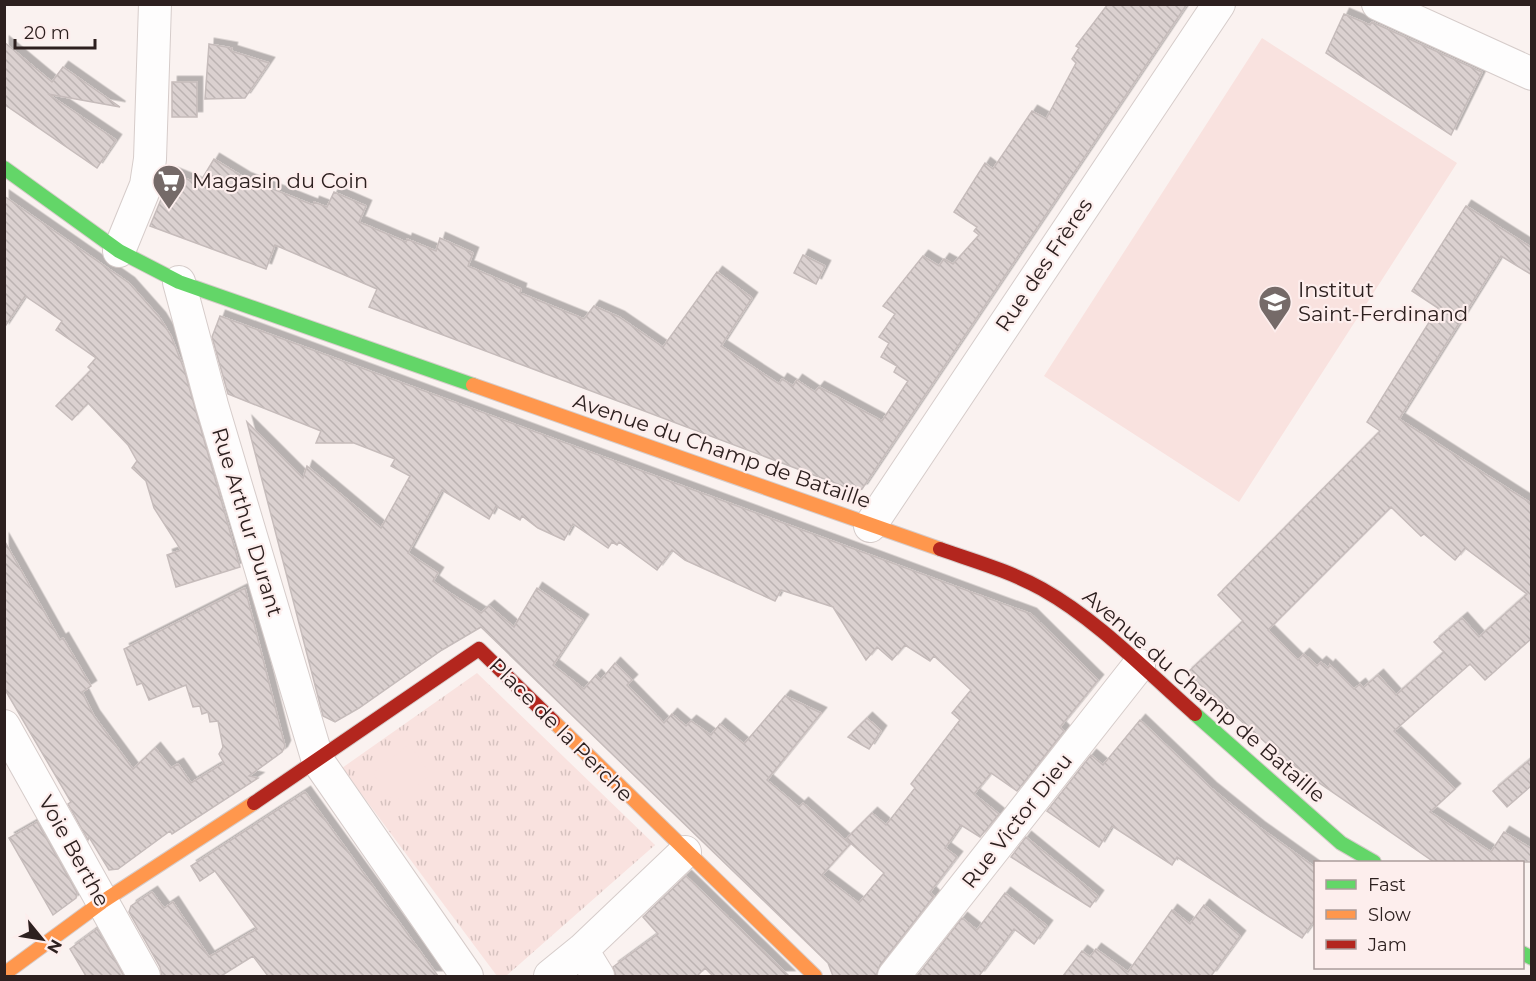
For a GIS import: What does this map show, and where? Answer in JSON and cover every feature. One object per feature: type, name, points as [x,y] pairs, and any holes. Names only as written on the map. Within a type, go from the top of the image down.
[{"type":"street","points":[[119,251],[146,185],[150,159],[156,4]]},
{"type":"street","name":"Rue des Frères","points":[[870,526],[1218,4]]},
{"type":"street","points":[[1378,4],[1532,74]]},
{"type":"street","name":"Avenue du Champ de Bataille","points":[[4,168],[119,251],[179,282],[1001,570],[1042,590],[1085,617],[1341,843],[1372,861]]},
{"type":"street","name":"Rue Arthur Durant","points":[[179,282],[212,405],[318,760]]},
{"type":"street","name":"Place de la Perche","points":[[318,760],[479,649],[685,852]]},
{"type":"street","name":"Rue Victor Dieu","points":[[894,976],[1139,665]]},
{"type":"street","name":"Voie Berthe","points":[[4,726],[144,976]]},
{"type":"street","points":[[4,974],[102,902],[318,760],[467,976]]},
{"type":"street","points":[[550,976],[582,950],[685,852],[816,976]]},
{"type":"street","points":[[582,950],[598,976]]},
{"type":"green space","points":[[1262,38],[1457,163],[1239,502],[1044,376]]},
{"type":"green space","points":[[477,673],[655,845],[506,976],[497,976],[342,768]]},
{"type":"green space","points":[[409,744],[431,775],[393,802],[373,773]]},
{"type":"building","points":[[1108,4],[1187,4],[862,489],[856,491],[369,307],[377,289],[275,245],[266,269],[150,226],[172,173],[199,184],[214,159],[245,178],[313,205],[314,202],[327,207],[334,192],[366,206],[359,222],[406,242],[407,239],[436,251],[440,238],[473,253],[468,266],[521,289],[520,293],[584,319],[594,306],[619,317],[663,347],[717,272],[752,298],[721,346],[779,384],[782,379],[793,386],[797,380],[815,392],[819,387],[882,421],[908,381],[894,372],[897,366],[881,357],[889,343],[879,337],[895,314],[883,306],[923,256],[939,266],[944,259],[953,264],[979,235],[974,231],[977,227],[954,212],[985,163],[993,169],[1032,111],[1046,119],[1076,63],[1072,59],[1079,48],[1076,46]]},
{"type":"building","points":[[1344,14],[1370,25],[1372,22],[1482,72],[1451,135],[1326,53]]},
{"type":"building","points":[[4,42],[52,82],[63,67],[120,107],[48,94],[116,140],[97,168],[4,104]]},
{"type":"building","points":[[209,44],[232,48],[231,51],[269,63],[245,98],[205,99]]},
{"type":"building","points":[[172,82],[197,82],[197,117],[172,117]]},
{"type":"building","points":[[4,196],[129,283],[160,318],[171,336],[184,369],[240,567],[176,587],[167,555],[181,550],[154,508],[146,481],[132,468],[137,461],[128,445],[88,403],[72,420],[56,406],[91,370],[88,367],[96,358],[56,330],[62,321],[25,296],[4,328]]},
{"type":"building","points":[[1466,206],[1532,248],[1532,275],[1501,256],[1399,419],[1532,504],[1532,638],[1485,680],[1470,664],[1394,731],[1455,789],[1430,812],[1491,852],[1504,832],[1532,849],[1532,862],[1433,861],[1283,758],[1187,673],[1243,621],[1218,595],[1380,431],[1367,422],[1438,308],[1412,291]],"holes":[[[1391,507],[1421,536],[1424,534],[1455,560],[1465,548],[1527,594],[1479,637],[1462,618],[1434,642],[1444,652],[1396,695],[1378,675],[1363,688],[1360,684],[1354,689],[1330,665],[1328,668],[1321,662],[1317,666],[1304,654],[1298,660],[1268,630]]]},
{"type":"building","points":[[803,255],[825,266],[816,284],[794,273]]},
{"type":"building","points":[[220,316],[1031,614],[1098,680],[1060,727],[1064,731],[1017,791],[991,773],[974,794],[999,814],[980,837],[961,825],[945,848],[957,857],[930,892],[934,896],[880,965],[876,976],[833,976],[828,963],[481,627],[442,650],[335,722],[323,716],[247,422],[303,478],[307,466],[381,528],[410,476],[391,466],[395,459],[354,443],[316,443],[321,431],[228,394],[212,337]],"holes":[[[442,490],[489,519],[496,506],[520,520],[522,516],[538,528],[564,540],[573,524],[608,548],[612,542],[617,545],[619,542],[657,570],[672,550],[685,560],[775,601],[781,590],[833,607],[866,660],[877,647],[892,660],[905,645],[930,661],[934,656],[971,690],[952,713],[960,720],[911,784],[915,788],[886,825],[872,813],[846,839],[884,873],[859,903],[822,875],[850,844],[803,803],[799,807],[767,780],[821,713],[785,696],[744,744],[720,724],[711,735],[691,721],[686,726],[672,714],[664,723],[627,685],[632,680],[615,663],[601,680],[596,675],[584,689],[553,665],[583,620],[537,588],[514,627],[489,606],[481,613],[448,592],[433,581],[438,573],[408,553]]]},
{"type":"building","points":[[4,540],[60,640],[63,638],[91,686],[82,692],[94,716],[133,769],[155,748],[171,768],[178,764],[191,783],[224,763],[219,754],[223,747],[218,721],[210,722],[208,712],[202,714],[200,706],[193,707],[186,685],[149,700],[142,683],[137,685],[124,649],[245,588],[285,746],[282,752],[249,776],[258,778],[172,834],[170,831],[118,869],[109,870],[89,837],[88,840],[68,804],[71,802],[4,688]]},
{"type":"building","points":[[867,718],[881,731],[869,749],[848,737]]},
{"type":"building","points":[[1140,720],[1211,788],[1259,827],[1314,867],[1314,921],[1302,938],[1177,857],[1172,865],[1112,826],[1099,847],[1047,811],[1091,755],[1103,765]]},
{"type":"building","points":[[1532,758],[1532,785],[1507,807],[1493,791]]},
{"type":"building","points":[[305,792],[438,976],[268,976],[253,956],[221,976],[162,976],[160,967],[129,912],[131,906],[152,892],[164,908],[173,902],[209,957],[257,929],[215,871],[200,881],[191,866]]},
{"type":"building","points":[[37,822],[77,893],[76,898],[53,915],[9,838]]},
{"type":"building","points":[[1026,837],[1098,896],[1090,907],[1011,857]]},
{"type":"building","points":[[686,876],[789,976],[713,976],[705,968],[697,976],[616,976],[613,967],[658,934],[643,917]]},
{"type":"building","points":[[1005,893],[1047,926],[1034,944],[1014,929],[979,976],[917,976],[962,918],[977,930]]},
{"type":"building","points":[[1204,905],[1240,936],[1211,976],[1063,976],[1082,951],[1090,957],[1096,949],[1128,972],[1172,910],[1190,924]]},
{"type":"building","points":[[97,929],[124,976],[86,976],[70,949]]},
{"type":"traffic: fast","points":[[4,168],[119,251],[179,282],[473,385]]},
{"type":"traffic: fast","points":[[1195,714],[1341,843],[1372,861]]},
{"type":"traffic: fast","points":[[1524,954],[1532,958]]},
{"type":"traffic: slow","points":[[473,385],[940,549]]},
{"type":"traffic: slow","points":[[553,721],[815,976]]},
{"type":"traffic: slow","points":[[4,974],[102,902],[254,803]]},
{"type":"traffic: jam","points":[[940,549],[1017,577],[1063,602],[1122,647],[1195,714]]},
{"type":"traffic: jam","points":[[254,803],[479,649],[553,721]]},
{"type":"place","name":"Magasin du Coin","points":[[169,210]]},
{"type":"place","name":"Institut Saint-Ferdinand","points":[[1275,331]]}]
